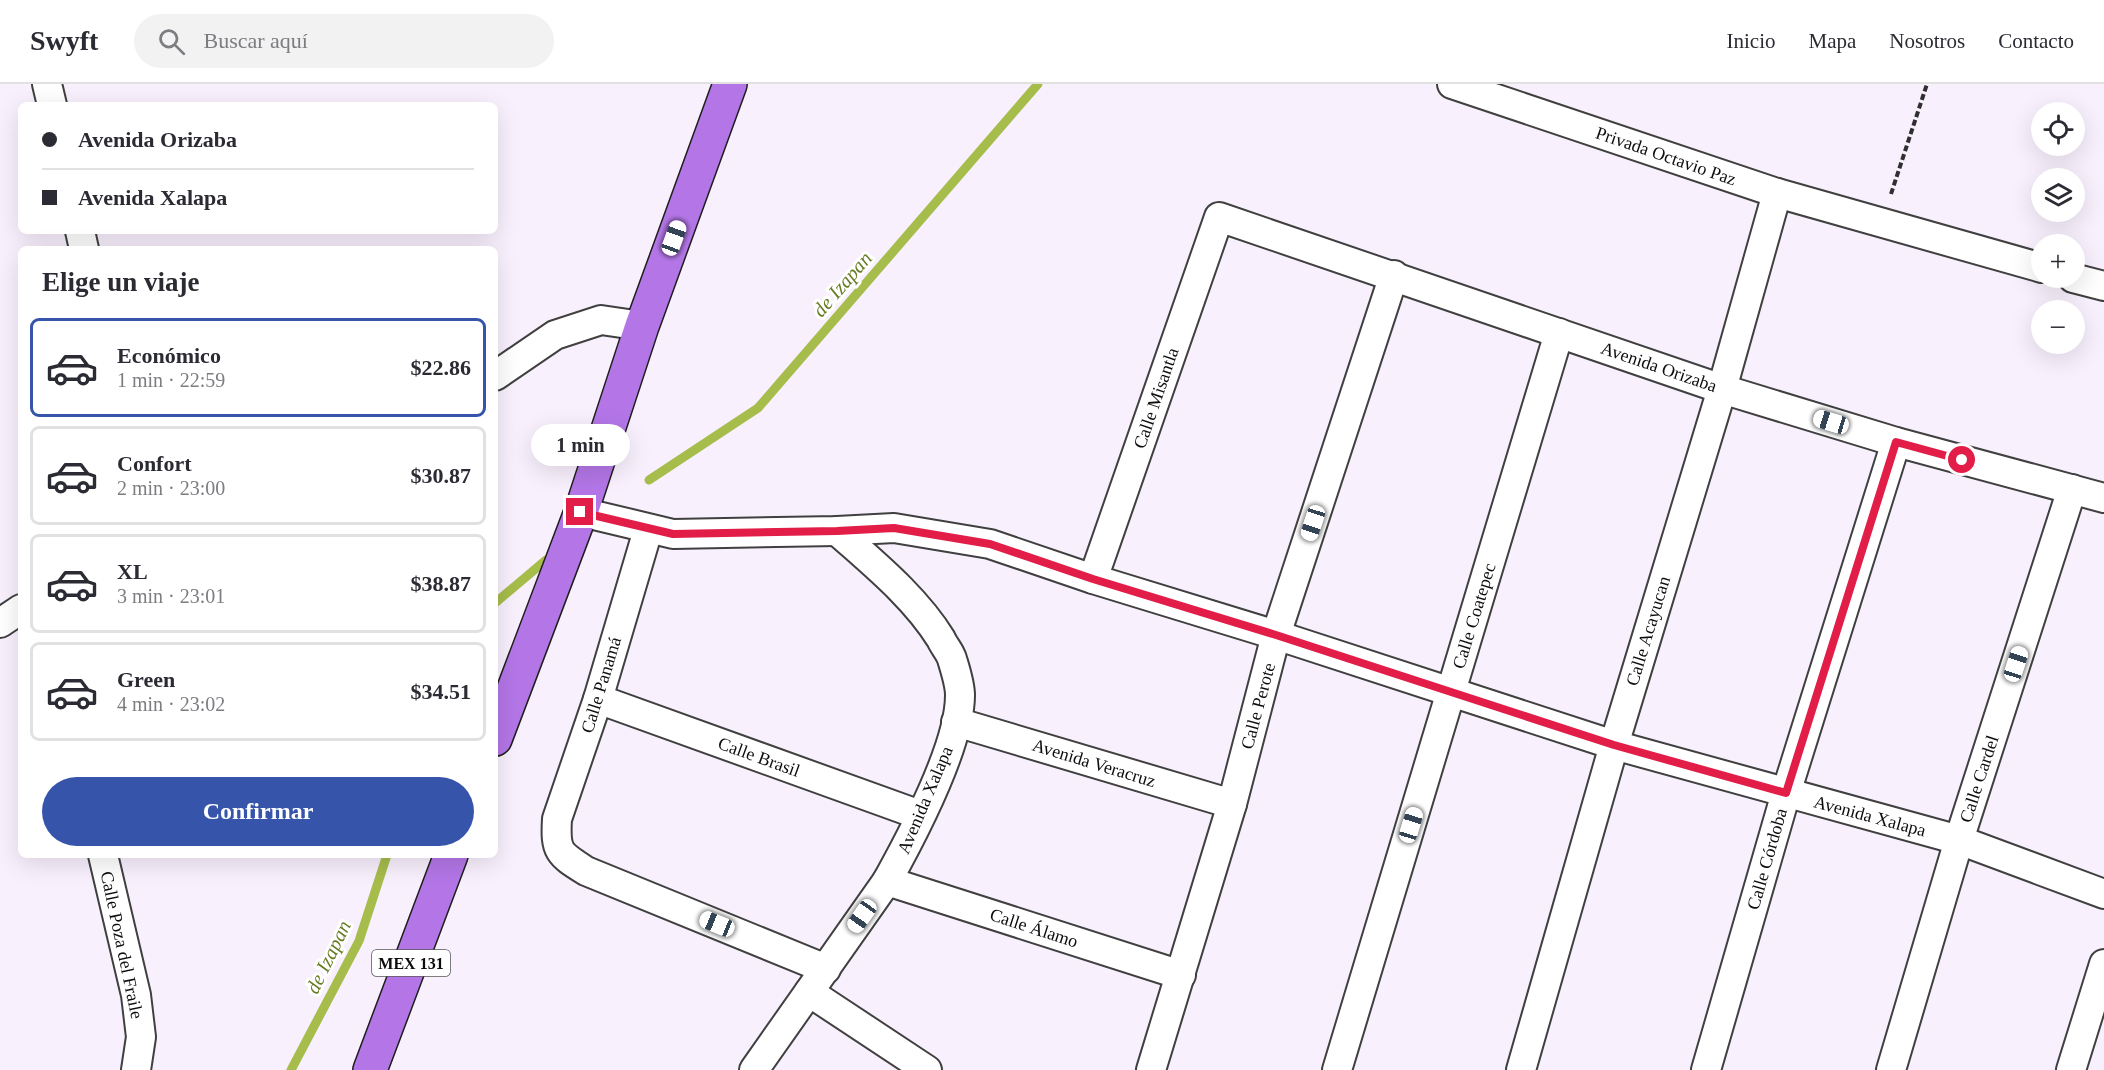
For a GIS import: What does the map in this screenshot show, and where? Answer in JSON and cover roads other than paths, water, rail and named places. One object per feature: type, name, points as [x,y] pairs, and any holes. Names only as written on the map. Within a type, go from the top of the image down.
[{"type":"main road","points":[[498,731],[580,512],[642,326],[730,84]]},
{"type":"main road","name":"MEX 131","points":[[370,1070],[450,858]]},
{"type":"street","points":[[47,84],[51,102]]},
{"type":"street","name":"Privada Octavio Paz","points":[[1452,84],[1777,193],[2031,265]]},
{"type":"street","name":"Calle Acayucan","points":[[1521,1070],[1614,745],[1722,389],[1777,193]]},
{"type":"street","name":"Avenida Orizaba","points":[[1219,217],[1722,389],[1896,442],[2104,498]]},
{"type":"street","name":"Calle Misantla","points":[[1093,579],[1219,217]]},
{"type":"street","name":"Calle Perote","points":[[1151,1070],[1232,804],[1276,635],[1394,275]]},
{"type":"street","points":[[2085,281],[2104,286]]},
{"type":"street","points":[[498,374],[555,335],[601,320],[642,326]]},
{"type":"street","name":"Calle Coatepec","points":[[1337,1070],[1559,333]]},
{"type":"street","name":"Calle Córdoba","points":[[1706,1070],[1786,793],[1896,442]]},
{"type":"street","name":"Calle Cardel","points":[[1891,1070],[1959,840],[2072,489]]},
{"type":"street","name":"Avenida Xalapa","points":[[580,512],[648,530],[673,534],[894,528],[990,544],[1614,745],[1959,840],[2104,894]]},
{"type":"street","name":"Calle Panamá","points":[[648,530],[598,699],[557,819],[555,840],[564,857],[586,871],[826,969]]},
{"type":"street","name":"Avenida Xalapa","points":[[754,1070],[826,969],[904,852],[941,768],[956,722],[960,694],[951,657],[934,628],[902,592],[837,531]]},
{"type":"street","points":[[0,623],[18,611]]},
{"type":"street","name":"Calle Brasil","points":[[598,699],[920,815]]},
{"type":"street","name":"Avenida Veracruz","points":[[956,722],[1232,804]]},
{"type":"street","name":"Calle Poza del Fraile","points":[[104,858],[136,994],[141,1037],[136,1070]]},
{"type":"street","name":"Calle Álamo","points":[[887,880],[1181,975]]},
{"type":"street","points":[[2071,1070],[2104,964]]},
{"type":"street","points":[[809,992],[927,1070]]},
{"type":"waterway","name":"de Izapan","points":[[649,480],[758,408],[1038,84]]},
{"type":"waterway","name":"de Izapan","points":[[498,600],[546,560]]},
{"type":"waterway","name":"de Izapan","points":[[291,1070],[359,941],[386,858]]}]
